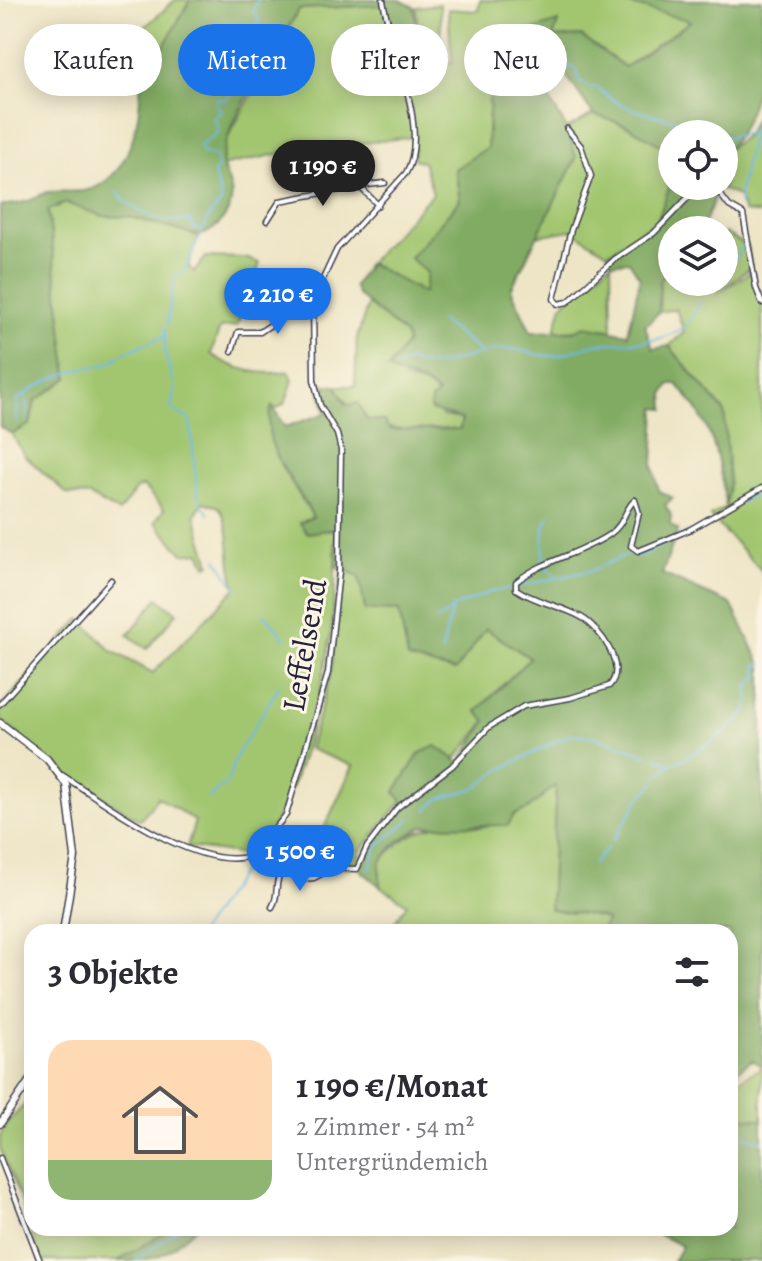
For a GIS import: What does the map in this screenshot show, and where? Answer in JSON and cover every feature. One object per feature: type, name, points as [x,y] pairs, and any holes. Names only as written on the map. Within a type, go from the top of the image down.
[{"type":"street","points":[[232,351],[238,332],[256,334],[306,301],[313,300],[337,249],[378,205],[414,159],[408,100],[383,0]]},
{"type":"street","points":[[567,129],[581,146],[591,176],[571,230],[554,299],[558,304],[568,302],[615,259],[654,233],[686,200]]},
{"type":"street","points":[[267,221],[280,201],[385,183]]},
{"type":"street","points":[[359,186],[378,205]]},
{"type":"street","points":[[724,200],[743,214],[756,288],[762,303]]},
{"type":"street","name":"Leffelsend","points":[[253,855],[286,815],[328,673],[340,552],[341,450],[333,427],[320,405],[314,380],[313,300]]},
{"type":"street","points":[[0,723],[62,775],[178,845],[214,856],[253,855],[302,879],[314,878],[332,868],[357,869],[367,847],[397,808],[452,766],[479,735],[518,708],[570,698],[609,686],[617,676],[614,660],[584,619],[557,607],[541,605],[516,589],[516,582],[536,568],[608,536],[623,524],[635,500],[639,513],[631,546],[638,551],[689,530],[762,488]]},
{"type":"street","points":[[0,704],[111,580]]},
{"type":"street","points":[[62,775],[75,857],[64,924]]},
{"type":"street","points":[[272,907],[277,899],[276,881],[282,870]]},
{"type":"street","points":[[0,1124],[24,1089]]},
{"type":"street","points":[[0,1158],[24,1220]]},
{"type":"street","points":[[30,1236],[40,1261]]},
{"type":"green space","points":[[175,0],[190,0],[163,48],[162,24],[148,24]]},
{"type":"green space","points":[[190,0],[400,0],[414,7],[416,24],[389,24],[384,5],[299,9],[290,24],[178,24],[178,96],[248,96],[224,150],[223,168],[230,184],[230,205],[223,219],[212,230],[199,236],[130,217],[103,216],[66,203],[48,210],[68,378],[35,401],[30,424],[12,434],[0,427],[0,206],[27,201],[48,192],[92,189],[107,180],[128,152],[140,96],[162,96],[163,48]]},
{"type":"green space","points":[[480,0],[613,0],[692,20],[625,67],[581,36],[567,37],[567,24],[464,24],[464,96],[490,96],[487,148],[455,169],[460,200],[411,258],[427,273],[424,294],[369,263],[433,193],[423,162],[414,159],[413,137],[297,150],[221,166],[226,141],[251,96],[315,96],[315,24],[291,24],[299,9],[384,5],[389,24],[331,24],[331,96],[448,96],[448,62],[452,63],[448,9],[478,11]]},
{"type":"green space","points":[[613,0],[762,0],[757,83],[753,102],[738,134],[738,120],[658,120],[658,144],[628,126],[593,114],[567,77],[567,37],[581,36],[625,67],[691,21]]},
{"type":"green space","points":[[440,4],[441,24],[418,24],[416,7]]},
{"type":"green space","points":[[490,96],[547,96],[567,129],[576,158],[511,289],[531,332],[574,331],[585,326],[628,334],[640,278],[629,261],[611,263],[608,253],[658,219],[659,312],[645,326],[653,349],[669,346],[724,411],[729,483],[726,507],[717,456],[707,427],[677,384],[670,384],[664,394],[665,409],[656,408],[653,465],[659,491],[673,498],[665,505],[671,515],[670,525],[678,530],[662,574],[731,604],[762,666],[762,1066],[752,1060],[738,1070],[738,924],[605,924],[607,920],[594,916],[550,909],[556,785],[528,809],[514,815],[508,825],[423,826],[396,843],[380,862],[380,886],[360,870],[368,848],[405,805],[395,792],[420,753],[436,746],[460,763],[486,721],[477,711],[530,658],[486,629],[455,671],[408,659],[399,611],[365,610],[359,576],[337,567],[335,529],[307,533],[300,523],[313,517],[274,450],[269,421],[272,406],[285,427],[326,413],[318,384],[336,386],[346,405],[358,403],[367,420],[384,421],[390,430],[460,429],[462,419],[430,410],[431,400],[438,394],[434,390],[388,369],[407,342],[405,335],[358,295],[354,286],[369,263],[424,293],[427,273],[410,258],[460,200],[455,169],[487,148]]},
{"type":"green space","points":[[762,104],[762,214],[744,212],[738,196],[738,141],[747,134]]},
{"type":"green space","points":[[593,114],[628,126],[658,144],[658,200],[665,200],[657,222],[608,253],[571,230],[537,236],[576,158],[567,129]]},
{"type":"green space","points":[[665,200],[714,200],[707,216],[659,216]]},
{"type":"green space","points":[[66,203],[103,216],[130,217],[199,236],[188,266],[194,272],[206,257],[245,258],[260,263],[251,288],[241,286],[236,299],[245,304],[237,326],[220,328],[211,354],[228,364],[248,370],[269,373],[289,371],[293,380],[285,403],[276,409],[273,407],[281,466],[313,517],[301,523],[308,533],[335,529],[332,626],[304,752],[278,818],[262,842],[245,855],[187,847],[195,821],[158,797],[140,820],[67,775],[0,719],[0,708],[80,619],[112,651],[153,673],[236,588],[227,526],[219,507],[203,502],[195,515],[210,564],[206,566],[200,552],[183,554],[155,522],[164,509],[143,486],[136,489],[119,512],[90,496],[67,494],[24,455],[12,434],[30,424],[35,401],[68,378],[48,210]]},
{"type":"green space","points":[[738,241],[748,246],[751,267],[738,277]]},
{"type":"green space","points":[[611,263],[612,330],[555,331],[562,305]]},
{"type":"green space","points":[[751,272],[762,305],[762,571],[710,516],[726,507],[729,483],[724,411],[669,346],[684,332],[676,309],[659,312],[660,296],[738,296],[738,280]]},
{"type":"green space","points":[[368,304],[405,335],[407,342],[400,353],[404,379],[432,389],[438,398],[442,416],[462,419],[460,429],[389,428],[360,415],[347,403],[336,386],[355,386],[357,338]]},
{"type":"green space","points":[[342,569],[359,576],[399,611],[486,629],[530,658],[477,711],[486,721],[455,760],[436,746],[420,753],[395,792],[402,801],[361,850],[357,863],[349,868],[333,865],[335,845],[321,835],[353,766],[309,749],[331,673]]},
{"type":"green space","points":[[158,598],[177,613],[147,649],[128,635]]},
{"type":"green space","points":[[556,784],[550,909],[594,916],[607,920],[605,924],[393,924],[407,904],[380,886],[380,862],[397,845],[426,828],[449,824],[478,827],[502,822],[531,805]]},
{"type":"green space","points":[[762,1067],[762,1120],[738,1116],[738,1081]]},
{"type":"green space","points":[[24,1105],[24,1208],[0,1148],[0,1135]]},
{"type":"green space","points":[[738,1116],[762,1120],[762,1261],[673,1261],[682,1246],[662,1236],[738,1236]]},
{"type":"green space","points":[[33,1236],[158,1236],[118,1261],[40,1261]]},
{"type":"green space","points":[[158,1236],[186,1236],[153,1258],[118,1261]]},
{"type":"waterway","points":[[167,324],[175,275],[184,271],[210,215],[222,202],[214,174],[216,156],[202,153],[200,146],[217,133],[218,125],[213,120],[221,111],[216,103],[217,98],[225,100],[231,92],[220,70],[236,64],[245,41],[257,29],[259,19],[253,11],[258,0]]},
{"type":"waterway","points":[[567,65],[576,69],[580,81],[589,88],[597,87],[609,97],[637,111],[672,120]]},
{"type":"waterway","points":[[740,206],[739,193],[762,90]]},
{"type":"waterway","points":[[738,135],[750,133]]},
{"type":"waterway","points":[[117,192],[141,212],[170,221],[190,220],[194,228],[200,230]]},
{"type":"waterway","points":[[738,253],[745,241],[743,232]]},
{"type":"waterway","points":[[395,368],[409,361],[448,363],[498,350],[554,356],[596,344],[658,339],[683,327],[700,301]]},
{"type":"waterway","points":[[440,320],[482,353]]},
{"type":"waterway","points":[[165,328],[165,354],[174,384]]},
{"type":"waterway","points":[[124,353],[164,336]]},
{"type":"waterway","points":[[17,423],[18,399],[25,394],[61,375],[105,364],[120,356]]},
{"type":"waterway","points":[[175,388],[171,408],[190,420],[198,498]]},
{"type":"waterway","points":[[25,394],[28,420]]},
{"type":"waterway","points":[[741,502],[762,492]]},
{"type":"waterway","points":[[200,502],[209,514]]},
{"type":"waterway","points":[[543,562],[544,526],[549,516]]},
{"type":"waterway","points":[[520,586],[593,570],[628,554],[640,556],[689,532]]},
{"type":"waterway","points":[[217,559],[236,588]]},
{"type":"waterway","points":[[547,568],[555,575]]},
{"type":"waterway","points":[[442,652],[452,608],[493,591],[509,589]]},
{"type":"waterway","points":[[436,620],[451,611]]},
{"type":"waterway","points":[[264,613],[285,638]]},
{"type":"waterway","points":[[656,757],[671,764],[679,761],[735,723],[748,707],[748,688],[758,676],[756,666],[762,664]]},
{"type":"waterway","points":[[208,798],[228,782],[235,759],[279,686]]},
{"type":"waterway","points":[[427,810],[439,799],[476,788],[500,770],[570,734],[596,737],[647,755]]},
{"type":"waterway","points":[[657,777],[671,764]]},
{"type":"waterway","points":[[612,842],[640,798],[655,782]]},
{"type":"waterway","points":[[369,870],[377,846],[410,819]]},
{"type":"waterway","points":[[593,864],[607,848]]},
{"type":"waterway","points":[[206,924],[246,866]]},
{"type":"waterway","points":[[738,1134],[762,1141]]},
{"type":"waterway","points":[[135,1261],[169,1236]]}]
